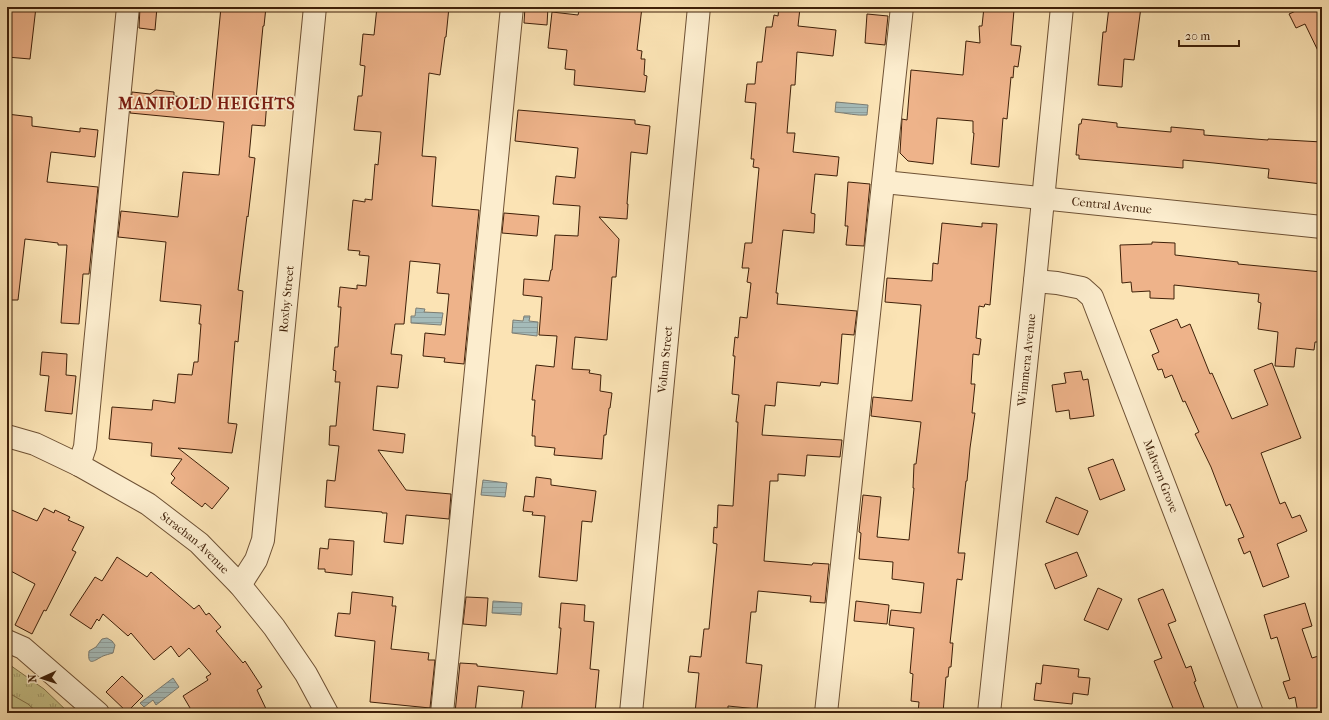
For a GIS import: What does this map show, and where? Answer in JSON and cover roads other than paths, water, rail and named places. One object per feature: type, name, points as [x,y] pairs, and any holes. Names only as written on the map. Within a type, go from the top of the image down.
[{"type":"street","points":[[79,465],[85,447],[128,7]]},
{"type":"street","name":"Roxby Street","points":[[240,585],[256,560],[263,540],[315,7]]},
{"type":"street","points":[[442,713],[512,7]]},
{"type":"street","name":"Volum Street","points":[[631,713],[699,7]]},
{"type":"street","points":[[826,713],[893,183],[902,7]]},
{"type":"street","name":"Wimmera Avenue","points":[[989,713],[1035,281],[1062,7]]},
{"type":"street","name":"Central Avenue","points":[[893,183],[1322,227]]},
{"type":"street","name":"Malvern Grove","points":[[1035,281],[1057,283],[1082,288],[1092,297],[1252,713]]},
{"type":"street","name":"Strachan Avenue","points":[[7,436],[35,444],[79,465],[148,504],[199,543],[240,585],[274,627],[306,674],[326,713]]},
{"type":"street","points":[[7,641],[24,648],[98,713]]},
{"type":"water","points":[[836,102],[868,105],[867,115],[835,112]]},
{"type":"water","points":[[416,308],[425,309],[424,312],[443,313],[441,325],[411,323],[411,316],[415,316]]},
{"type":"water","points":[[524,316],[530,316],[529,321],[538,322],[537,336],[512,333],[513,320],[523,321]]},
{"type":"water","points":[[483,480],[507,483],[505,497],[481,495]]},
{"type":"water","points":[[493,601],[522,603],[521,615],[492,613]]},
{"type":"water","points":[[107,638],[115,645],[113,653],[103,656],[95,661],[90,661],[89,651],[96,647],[102,639]]},
{"type":"water","points":[[173,678],[179,687],[156,705],[153,700],[144,707],[140,703]]},
{"type":"district","name":"MANIFOLD HEIGHTS","points":[[207,103]]}]
